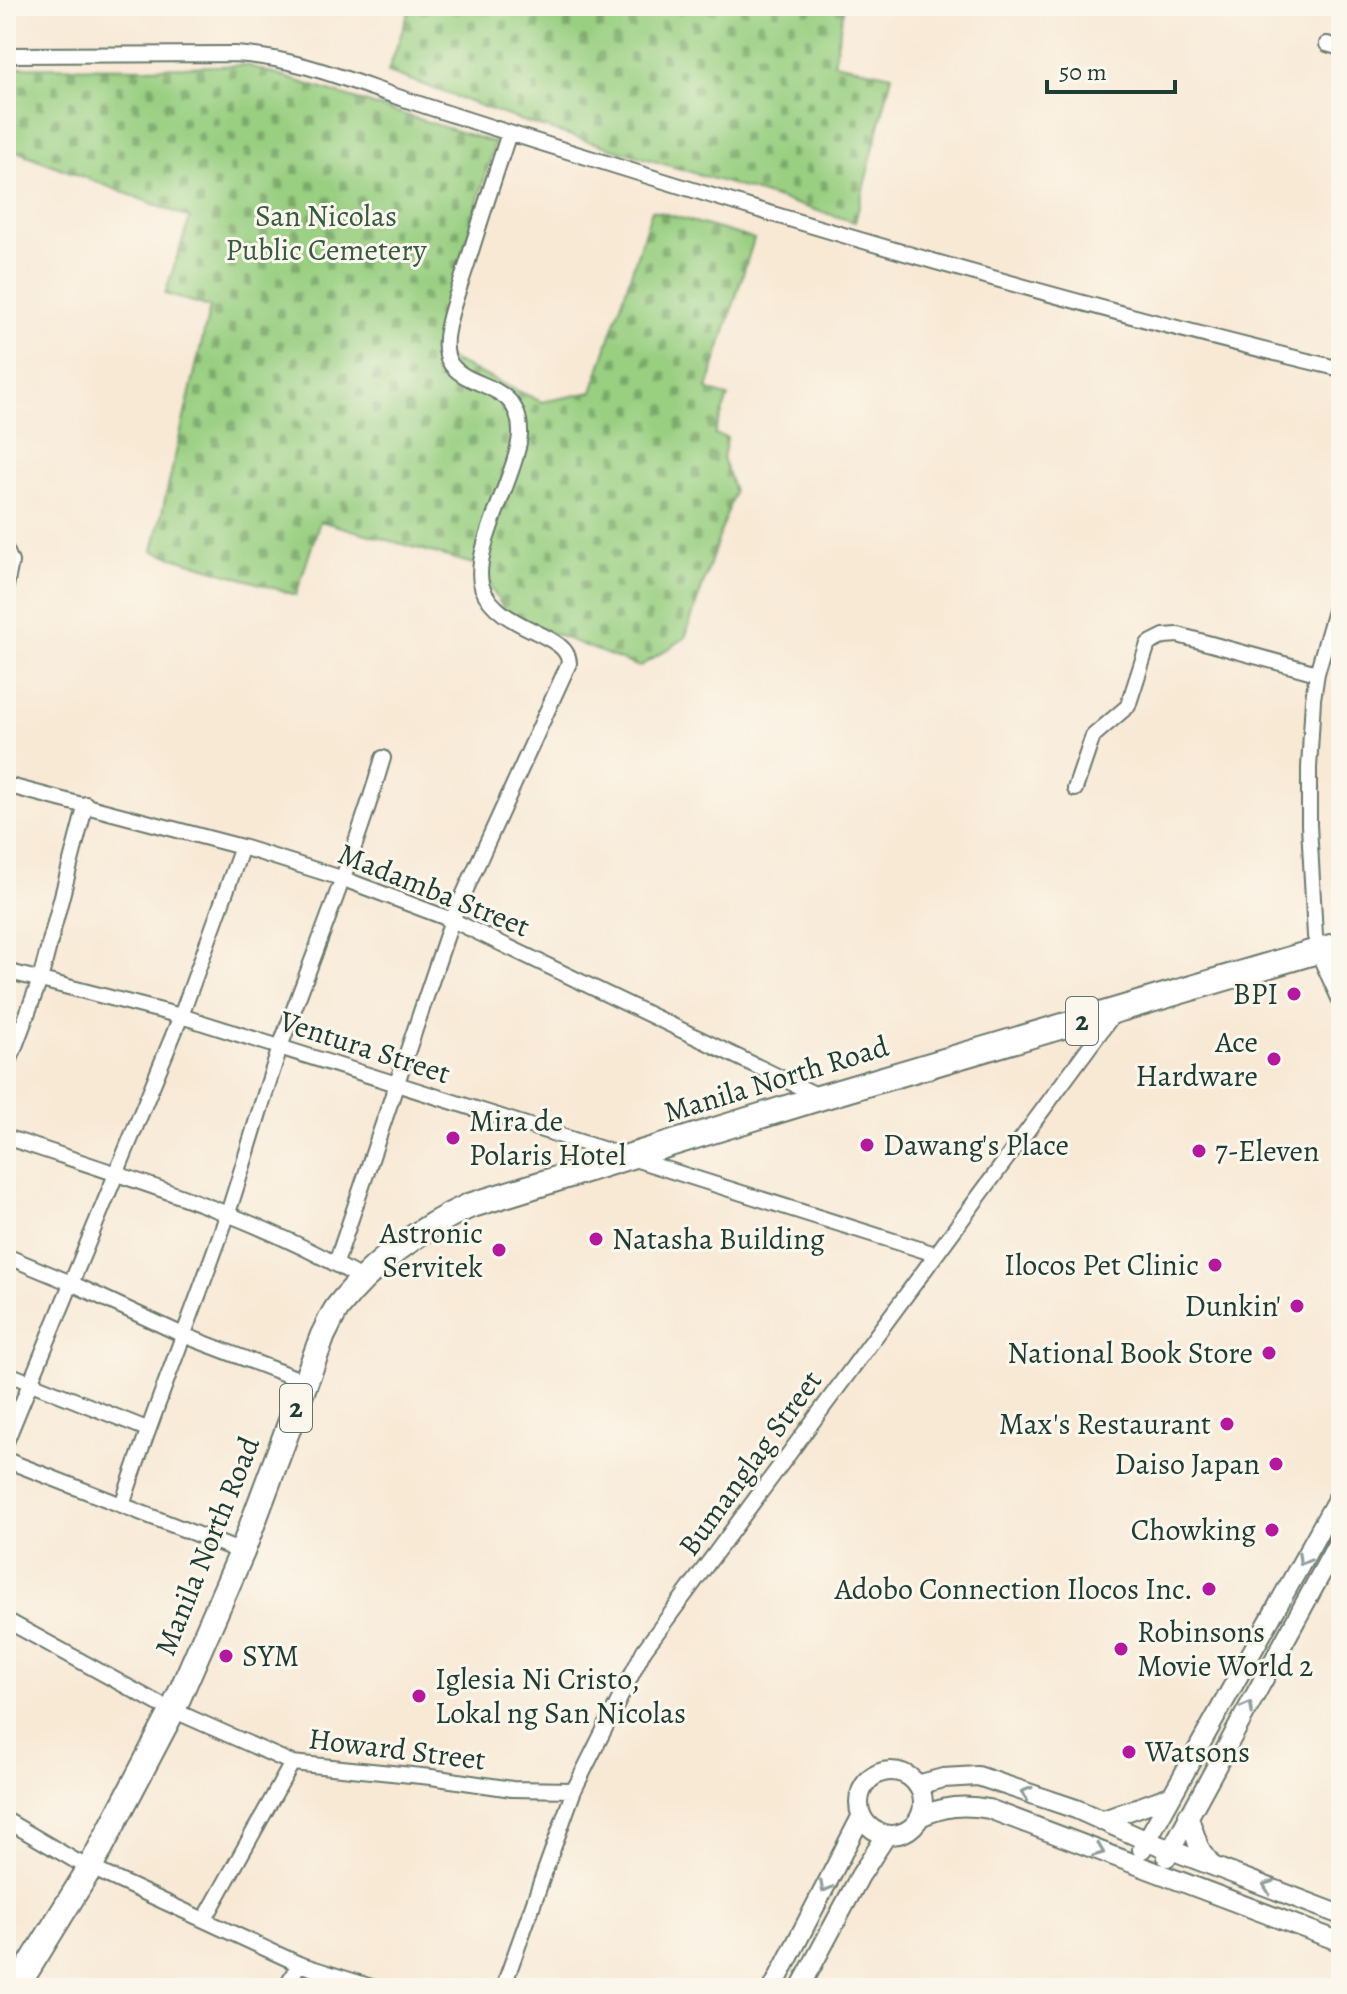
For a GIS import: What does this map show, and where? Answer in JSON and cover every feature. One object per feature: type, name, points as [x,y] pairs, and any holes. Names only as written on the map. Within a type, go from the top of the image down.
[{"type":"highway","name":"Manila North Road","points":[[15,1986],[90,1868],[173,1710],[242,1552],[323,1335],[337,1308],[405,1245],[449,1215],[557,1177],[628,1159],[822,1097],[1330,947]]},
{"type":"street","points":[[6,55],[260,56],[296,63],[509,133],[954,268],[1190,333],[1341,369]]},
{"type":"street","points":[[336,1263],[452,920],[569,663],[563,646],[506,618],[489,600],[481,585],[487,539],[514,463],[520,429],[513,407],[506,397],[459,371],[447,359],[446,333],[451,313],[509,133]]},
{"type":"street","points":[[6,550],[11,562],[6,586]]},
{"type":"street","points":[[1341,590],[1317,673],[1309,768],[1315,936],[1330,947],[1341,998]]},
{"type":"street","points":[[1075,789],[1093,736],[1128,706],[1144,653],[1148,644],[1156,639],[1178,635],[1317,673]]},
{"type":"street","points":[[122,1505],[147,1429],[228,1213],[280,1047],[341,878],[356,845],[383,758]]},
{"type":"street","name":"Madamba Street","points":[[6,785],[242,847],[341,878],[452,920],[822,1097]]},
{"type":"street","points":[[6,1070],[40,980],[86,804]]},
{"type":"street","points":[[6,1442],[118,1175],[181,1016],[242,847]]},
{"type":"street","name":"Ventura Street","points":[[6,971],[181,1016],[935,1254]]},
{"type":"street","name":"Bumanglag Street","points":[[503,1988],[574,1790],[644,1650],[1116,1012]]},
{"type":"street","points":[[6,1137],[228,1213],[336,1263],[364,1280]]},
{"type":"street","points":[[6,1256],[183,1335],[306,1382]]},
{"type":"street","points":[[6,1373],[147,1429]]},
{"type":"street","points":[[6,1460],[242,1552]]},
{"type":"street","points":[[1134,1866],[1145,1840],[1341,1492]]},
{"type":"street","points":[[1160,1875],[1188,1815],[1341,1537]]},
{"type":"street","name":"Howard Street","points":[[6,1620],[173,1710],[292,1763],[431,1777],[512,1789],[574,1790]]},
{"type":"street","points":[[205,1919],[292,1763]]},
{"type":"street","points":[[887,1771],[899,1772],[917,1785],[923,1806],[920,1817],[912,1828],[900,1835],[886,1836],[871,1830],[861,1817],[858,1802],[862,1787],[873,1776],[887,1771]]},
{"type":"street","points":[[917,1785],[943,1778],[978,1776],[1076,1809],[1145,1840],[1341,1915]]},
{"type":"street","points":[[1101,1821],[1170,1796]]},
{"type":"street","points":[[920,1817],[938,1808],[965,1804],[989,1809],[1338,1941],[1341,1921]]},
{"type":"street","points":[[1188,1815],[1199,1847],[1211,1864]]},
{"type":"street","points":[[773,1988],[861,1817]]},
{"type":"street","points":[[6,1820],[90,1868],[299,1964],[375,1988]]},
{"type":"street","points":[[800,1988],[860,1876],[886,1836]]},
{"type":"street","points":[[285,1988],[299,1964]]},
{"type":"green space","points":[[411,6],[844,6],[834,63],[892,75],[855,222],[519,120],[388,72]]},
{"type":"green space","name":"San Nicolas Public Cemetery","points":[[246,65],[495,143],[434,352],[542,402],[592,392],[652,210],[754,239],[707,389],[728,397],[714,434],[727,438],[723,458],[734,492],[685,638],[639,667],[508,616],[477,565],[320,521],[296,595],[153,551],[210,307],[165,294],[190,218],[6,147],[6,67]]},
{"type":"place","name":"BPI","points":[[1294,994]]},
{"type":"place","name":"Ace Hardware","points":[[1274,1059]]},
{"type":"place","name":"Mira de Polaris Hotel","points":[[453,1138]]},
{"type":"place","name":"Dawang's Place","points":[[867,1145]]},
{"type":"place","name":"7-Eleven","points":[[1199,1151]]},
{"type":"place","name":"Natasha Building","points":[[596,1239]]},
{"type":"place","name":"Astronic Servitek","points":[[499,1250]]},
{"type":"place","name":"Ilocos Pet Clinic","points":[[1215,1265]]},
{"type":"place","name":"Dunkin'","points":[[1297,1306]]},
{"type":"place","name":"National Book Store","points":[[1269,1353]]},
{"type":"place","name":"Max's Restaurant","points":[[1227,1424]]},
{"type":"place","name":"Daiso Japan","points":[[1276,1464]]},
{"type":"place","name":"Chowking","points":[[1272,1530]]},
{"type":"place","name":"Adobo Connection Ilocos Inc.","points":[[1209,1589]]},
{"type":"place","name":"Robinsons Movie World 2","points":[[1121,1649]]},
{"type":"place","name":"SYM","points":[[226,1656]]},
{"type":"place","name":"Iglesia Ni Cristo, Lokal ng San Nicolas","points":[[419,1696]]},
{"type":"place","name":"Watsons","points":[[1129,1752]]}]
